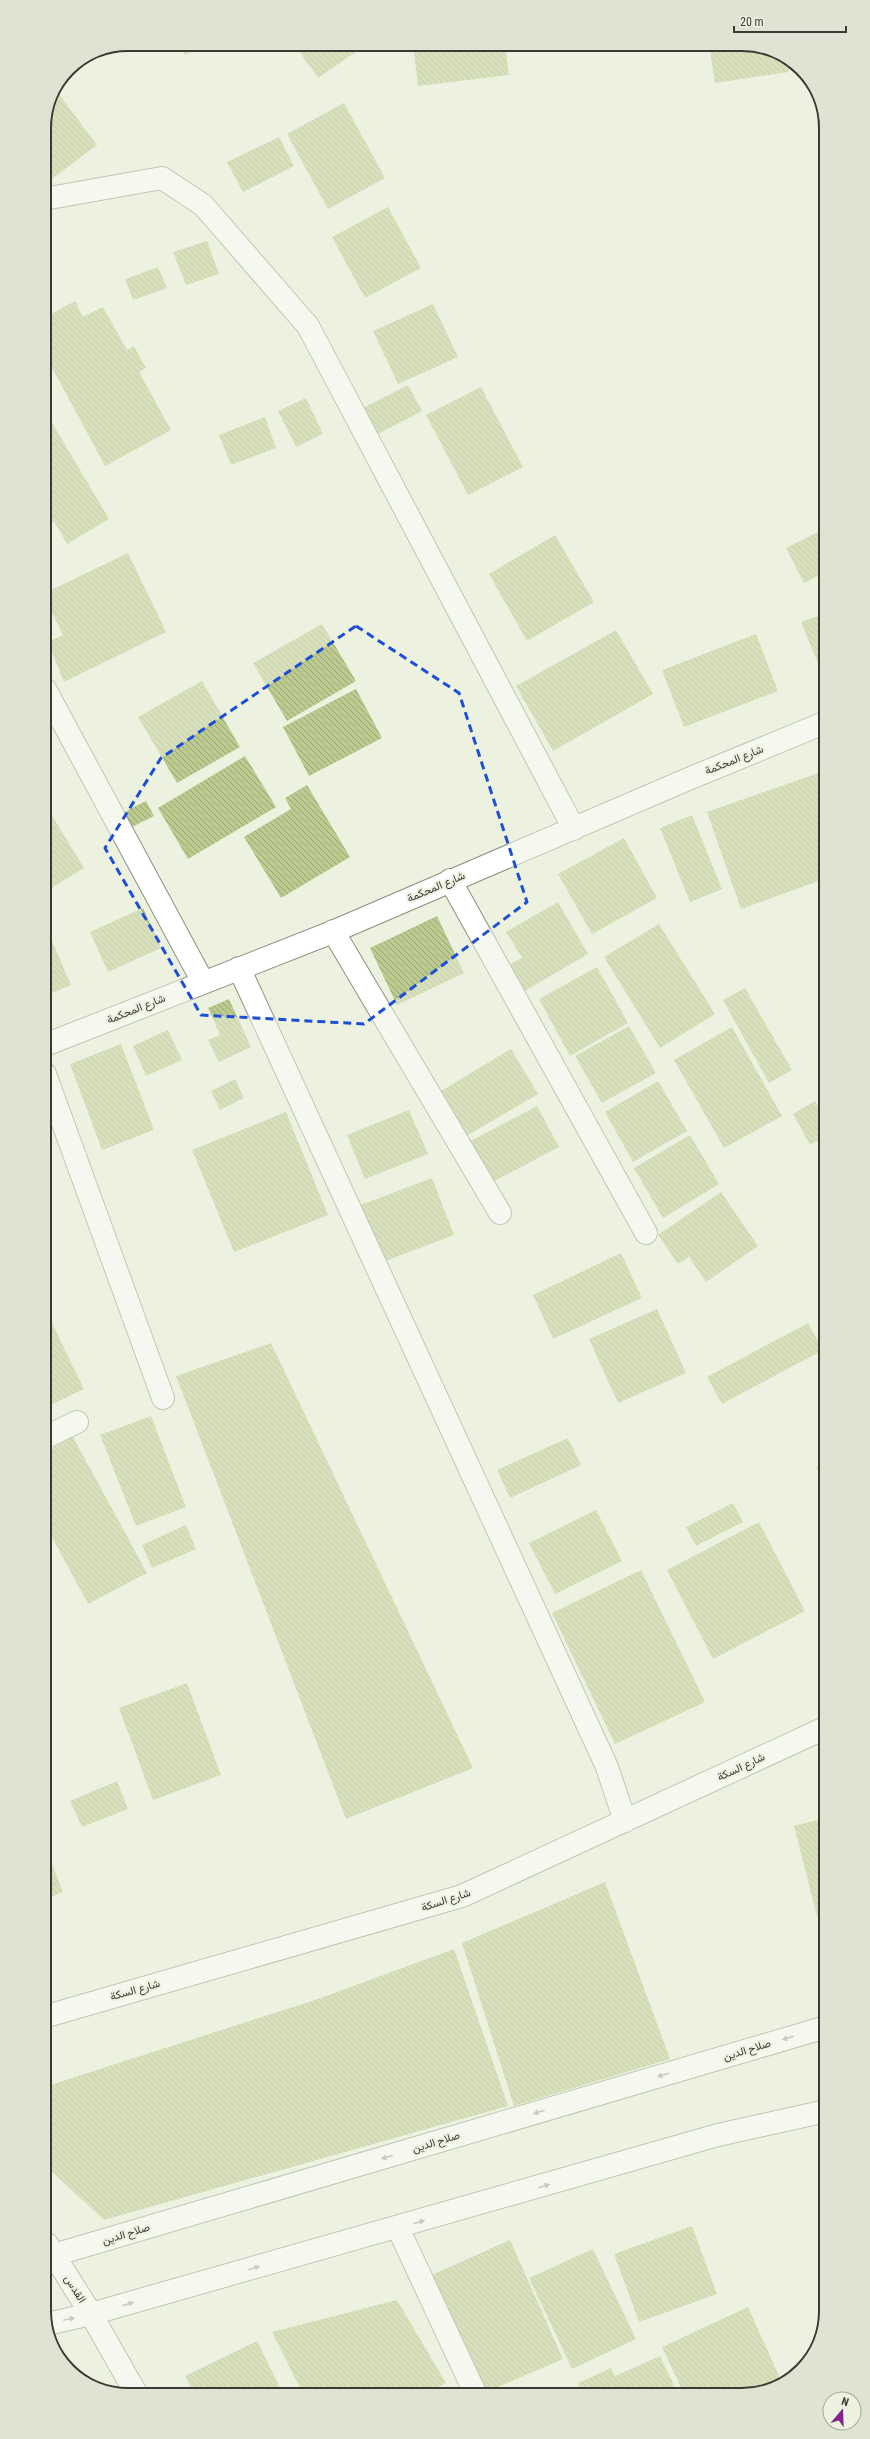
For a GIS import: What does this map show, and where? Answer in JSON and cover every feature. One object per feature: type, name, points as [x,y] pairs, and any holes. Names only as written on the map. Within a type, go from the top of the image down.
[{"type":"main road","points":[[51,198],[162,178],[203,205],[308,326],[574,829]]},
{"type":"main road","points":[[51,700],[203,982]]},
{"type":"main road","name":"شارع المحكمة","points":[[51,1043],[332,931],[686,780],[819,725]]},
{"type":"main road","points":[[450,880],[646,1233]]},
{"type":"main road","points":[[332,931],[500,1213]]},
{"type":"main road","points":[[239,968],[607,1767],[625,1821]]},
{"type":"main road","points":[[51,1090],[163,1398]]},
{"type":"main road","points":[[51,1435],[77,1422]]},
{"type":"main road","name":"شارع السكة","points":[[51,2015],[462,1896],[819,1731]]},
{"type":"main road","name":"صلاح الدين","points":[[51,2251],[819,2029]]},
{"type":"main road","points":[[52,2323],[91,2314],[398,2228],[718,2135],[819,2113]]},
{"type":"main road","points":[[398,2228],[473,2388]]},
{"type":"main road","name":"القدس","points":[[51,2255],[91,2314],[133,2388]]},
{"type":"highlighted area","points":[[356,626],[459,693],[527,902],[364,1024],[201,1015],[105,848],[161,758]]},
{"type":"building","points":[[183,51],[193,51],[185,55]]},
{"type":"building","points":[[299,51],[357,51],[318,78]]},
{"type":"building","points":[[414,51],[506,51],[509,75],[418,86]]},
{"type":"building","points":[[710,51],[757,52],[776,59],[788,66],[789,72],[715,83]]},
{"type":"building","points":[[59,94],[97,145],[51,180],[52,113]]},
{"type":"building","points":[[344,103],[385,178],[328,209],[287,134]]},
{"type":"building","points":[[279,137],[294,166],[243,192],[227,162]]},
{"type":"building","points":[[388,207],[421,268],[365,298],[332,237]]},
{"type":"building","points":[[207,241],[219,274],[186,285],[173,252]]},
{"type":"building","points":[[158,267],[167,288],[133,300],[125,279]]},
{"type":"building","points":[[75,301],[83,317],[103,307],[127,350],[134,346],[146,368],[139,372],[171,430],[105,466],[51,366],[51,314]]},
{"type":"building","points":[[433,304],[458,357],[398,384],[373,331]]},
{"type":"building","points":[[408,385],[422,411],[376,435],[363,408]]},
{"type":"building","points":[[481,387],[523,467],[468,495],[426,415]]},
{"type":"building","points":[[306,398],[323,434],[296,447],[278,411]]},
{"type":"building","points":[[265,417],[276,448],[231,465],[219,435]]},
{"type":"building","points":[[51,421],[109,519],[67,544],[54,521],[51,523]]},
{"type":"building","points":[[819,532],[819,576],[804,583],[786,548]]},
{"type":"building","points":[[555,535],[594,602],[527,641],[489,574]]},
{"type":"building","points":[[128,553],[166,632],[64,682],[51,650],[51,641],[63,635],[51,610],[51,590]]},
{"type":"building","points":[[819,616],[819,666],[801,622]]},
{"type":"building","points":[[322,624],[356,681],[287,721],[253,663]]},
{"type":"building","points":[[616,630],[653,694],[553,751],[516,686]]},
{"type":"building","points":[[756,634],[778,691],[684,727],[662,670]]},
{"type":"building","points":[[202,681],[240,747],[177,783],[138,717]]},
{"type":"building","points":[[356,689],[382,738],[309,776],[283,727]]},
{"type":"building","points":[[245,756],[276,807],[188,859],[158,808]]},
{"type":"building","points":[[819,773],[819,881],[741,909],[707,812]]},
{"type":"building","points":[[307,785],[350,857],[281,898],[244,837],[291,809],[285,798]]},
{"type":"building","points":[[146,801],[154,816],[132,827],[124,812]]},
{"type":"building","points":[[51,814],[84,868],[51,888]]},
{"type":"building","points":[[692,815],[722,889],[690,902],[660,828]]},
{"type":"building","points":[[624,838],[657,898],[592,934],[558,874]]},
{"type":"building","points":[[558,902],[588,954],[525,991],[509,965],[522,958],[506,932]]},
{"type":"building","points":[[143,908],[161,948],[108,972],[90,932]]},
{"type":"building","points":[[437,916],[464,973],[397,1005],[370,948]]},
{"type":"building","points":[[659,924],[715,1014],[660,1048],[604,957]]},
{"type":"building","points":[[51,939],[71,985],[51,993]]},
{"type":"building","points":[[597,967],[628,1023],[570,1056],[539,999]]},
{"type":"building","points":[[745,988],[792,1070],[769,1083],[723,1000]]},
{"type":"building","points":[[229,999],[251,1047],[219,1062],[208,1040],[220,1035],[208,1008]]},
{"type":"building","points":[[629,1026],[656,1073],[602,1103],[575,1056]]},
{"type":"building","points":[[732,1027],[782,1116],[724,1148],[674,1060]]},
{"type":"building","points":[[168,1030],[182,1060],[146,1076],[133,1046]]},
{"type":"building","points":[[121,1044],[154,1130],[102,1150],[70,1064]]},
{"type":"building","points":[[511,1049],[538,1094],[463,1138],[436,1094]]},
{"type":"building","points":[[235,1079],[244,1098],[220,1110],[211,1091]]},
{"type":"building","points":[[658,1081],[687,1131],[633,1162],[605,1112]]},
{"type":"building","points":[[815,1101],[819,1108],[819,1140],[810,1145],[793,1114]]},
{"type":"building","points":[[537,1106],[559,1147],[487,1185],[465,1144]]},
{"type":"building","points":[[409,1110],[428,1154],[365,1179],[347,1135]]},
{"type":"building","points":[[286,1112],[328,1215],[234,1252],[192,1150]]},
{"type":"building","points":[[690,1135],[719,1184],[663,1218],[634,1168]]},
{"type":"building","points":[[432,1178],[454,1235],[380,1263],[358,1206]]},
{"type":"building","points":[[721,1192],[758,1246],[706,1282],[689,1257],[678,1264],[658,1235]]},
{"type":"building","points":[[621,1253],[642,1298],[553,1339],[533,1295]]},
{"type":"building","points":[[657,1309],[686,1373],[618,1403],[589,1339]]},
{"type":"building","points":[[51,1321],[84,1389],[51,1405]]},
{"type":"building","points":[[808,1323],[819,1343],[819,1352],[722,1404],[707,1377]]},
{"type":"building","points":[[271,1343],[473,1768],[346,1819],[176,1376]]},
{"type":"building","points":[[151,1416],[186,1507],[136,1526],[100,1435]]},
{"type":"building","points":[[73,1437],[147,1573],[88,1604],[51,1535],[51,1448]]},
{"type":"building","points":[[568,1438],[581,1465],[510,1498],[497,1470]]},
{"type":"building","points":[[733,1503],[743,1522],[696,1546],[686,1527]]},
{"type":"building","points":[[596,1510],[622,1561],[555,1594],[529,1543]]},
{"type":"building","points":[[759,1522],[805,1611],[713,1659],[667,1570]]},
{"type":"building","points":[[186,1525],[196,1549],[152,1568],[142,1545]]},
{"type":"building","points":[[641,1570],[705,1702],[615,1744],[552,1613]]},
{"type":"building","points":[[187,1683],[221,1775],[153,1800],[119,1708]]},
{"type":"building","points":[[117,1781],[128,1809],[82,1827],[70,1801]]},
{"type":"building","points":[[819,1820],[819,1916],[817,1916],[794,1826]]},
{"type":"building","points":[[51,1862],[63,1892],[51,1897]]},
{"type":"building","points":[[605,1882],[670,2059],[514,2106],[462,1943]]},
{"type":"building","points":[[454,1949],[508,2106],[104,2220],[51,2171],[51,2085],[318,1999]]},
{"type":"building","points":[[692,2226],[717,2294],[639,2322],[614,2254]]},
{"type":"building","points":[[510,2240],[563,2359],[496,2388],[482,2388],[427,2277]]},
{"type":"building","points":[[593,2249],[636,2339],[572,2369],[529,2278]]},
{"type":"building","points":[[397,2300],[446,2383],[436,2388],[300,2388],[272,2332]]},
{"type":"building","points":[[748,2307],[780,2378],[762,2385],[742,2388],[681,2388],[662,2347]]},
{"type":"building","points":[[257,2341],[280,2388],[191,2388],[185,2376]]},
{"type":"building","points":[[660,2356],[675,2388],[580,2388],[578,2383],[611,2368],[615,2376]]}]
